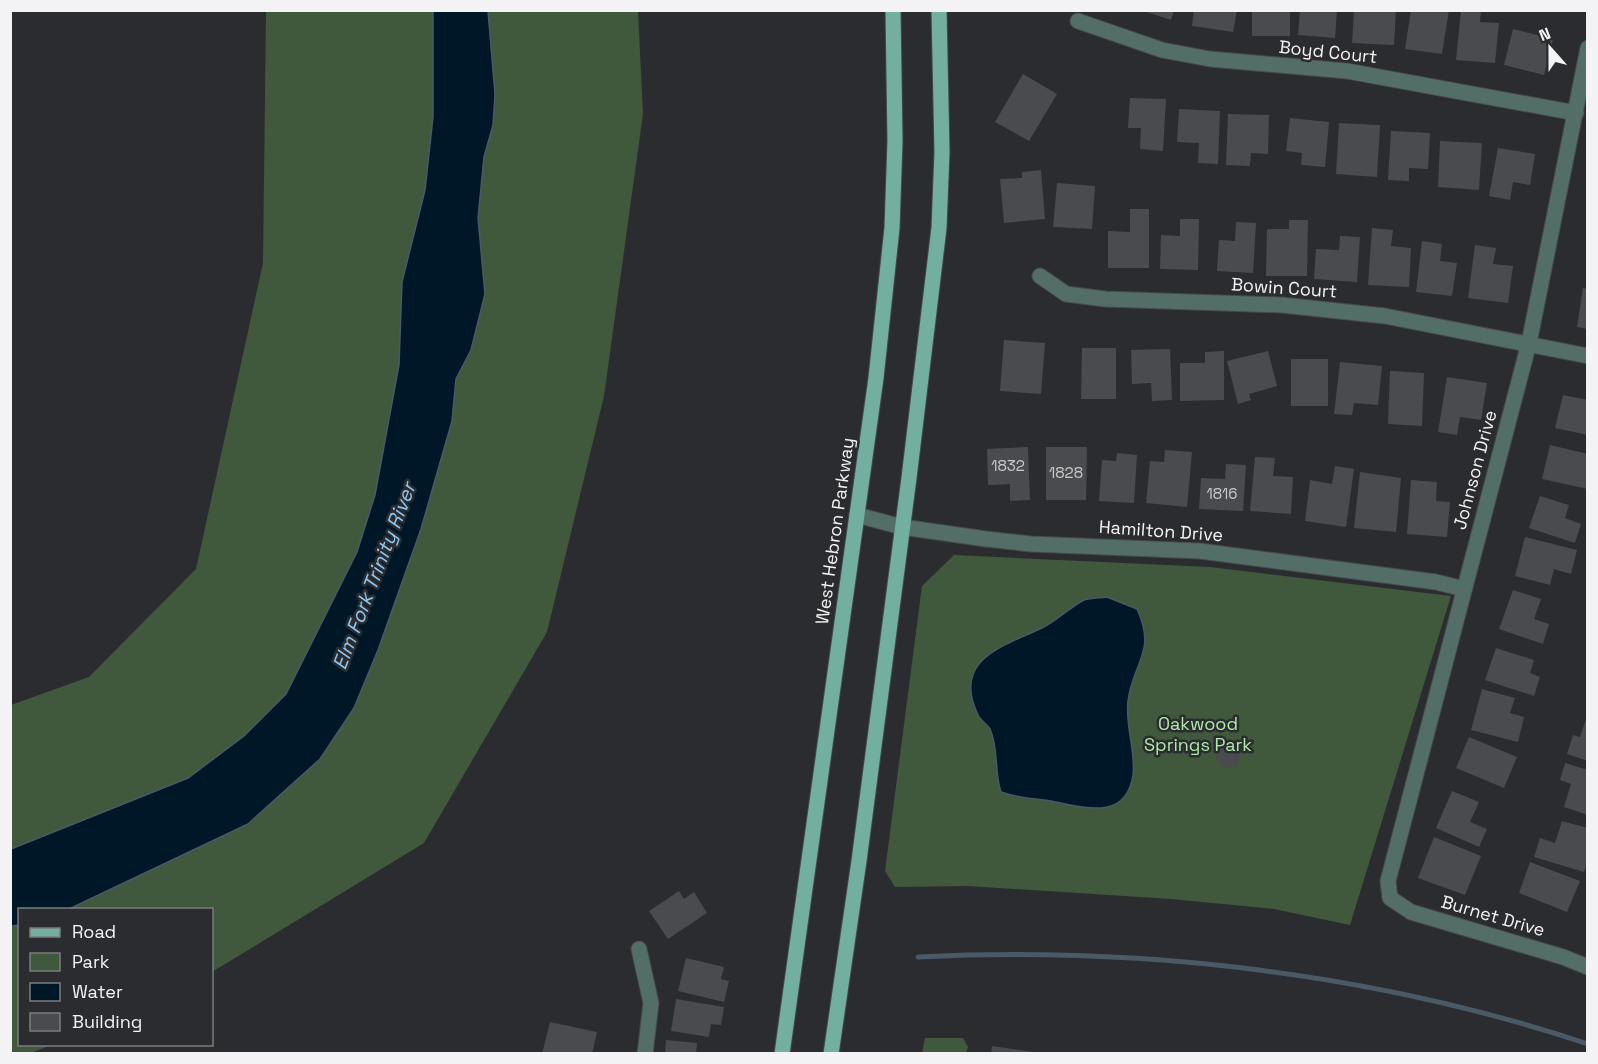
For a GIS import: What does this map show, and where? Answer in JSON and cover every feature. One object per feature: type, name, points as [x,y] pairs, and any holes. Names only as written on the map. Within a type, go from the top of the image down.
[{"type":"main road","name":"West Hebron Parkway","points":[[782,1053],[876,378],[892,228],[895,141],[893,10]]},
{"type":"main road","points":[[831,1053],[859,861],[939,228],[942,152],[939,10]]},
{"type":"street","name":"Boyd Court","points":[[1078,21],[1162,50],[1210,59],[1347,71],[1576,113]]},
{"type":"street","name":"Johnson Drive","points":[[1390,898],[1388,881],[1529,344],[1587,48]]},
{"type":"street","name":"Bowin Court","points":[[1040,276],[1065,294],[1105,299],[1305,307],[1384,316],[1587,356]]},
{"type":"street","name":"Hamilton Drive","points":[[857,515],[902,527],[1031,544],[1200,551],[1424,581],[1464,589]]},
{"type":"street","name":"Burnet Drive","points":[[1390,898],[1411,912],[1563,957],[1587,967]]},
{"type":"street","points":[[639,949],[651,1003],[645,1053]]},
{"type":"green space","points":[[266,11],[638,11],[643,114],[604,396],[547,632],[424,843],[213,971],[213,908],[18,908],[18,1046],[48,1046],[31,1053],[11,1054],[11,705],[89,677],[196,569],[263,263]]},
{"type":"green space","name":"Oakwood Springs Park","points":[[954,555],[1210,567],[1451,596],[1350,925],[1274,909],[1171,899],[967,886],[895,887],[885,871],[922,586]]},
{"type":"green space","points":[[925,1038],[963,1038],[968,1047],[966,1053],[922,1053]]},
{"type":"water","name":"Elm Fork Trinity River","points":[[433,11],[488,11],[495,94],[493,125],[484,157],[478,218],[485,294],[471,350],[456,379],[452,421],[421,529],[378,650],[354,708],[320,759],[248,824],[71,908],[18,908],[18,925],[11,926],[11,849],[188,778],[244,736],[286,694],[357,552],[375,495],[399,365],[402,282],[425,190],[433,117]]},
{"type":"water","points":[[1107,597],[1137,609],[1145,636],[1142,656],[1131,688],[1127,710],[1134,766],[1129,790],[1122,800],[1101,808],[1076,806],[1001,792],[993,737],[990,729],[978,715],[971,696],[971,680],[976,668],[998,649],[1048,625],[1084,600]]},
{"type":"building","points":[[1140,10],[1174,10],[1171,20]]},
{"type":"building","points":[[1194,10],[1237,10],[1233,32],[1192,26]]},
{"type":"building","points":[[1252,10],[1290,10],[1290,36],[1252,36]]},
{"type":"building","points":[[1300,10],[1337,10],[1335,38],[1298,35]]},
{"type":"building","points":[[1354,10],[1396,10],[1394,45],[1352,43]]},
{"type":"building","points":[[1411,10],[1449,10],[1442,54],[1405,49]]},
{"type":"building","points":[[1461,10],[1481,10],[1480,22],[1499,23],[1495,63],[1456,60]]},
{"type":"building","points":[[1513,29],[1553,39],[1544,75],[1504,65]]},
{"type":"building","points":[[1023,74],[1057,94],[1029,141],[995,122]]},
{"type":"building","points":[[1130,98],[1166,99],[1163,151],[1140,149],[1141,128],[1128,128]]},
{"type":"building","points":[[1179,109],[1220,111],[1218,164],[1198,163],[1199,143],[1177,142]]},
{"type":"building","points":[[1228,114],[1269,115],[1268,154],[1251,153],[1250,166],[1226,165]]},
{"type":"building","points":[[1290,118],[1329,122],[1325,167],[1301,165],[1302,153],[1286,151]]},
{"type":"building","points":[[1339,123],[1380,125],[1377,177],[1336,174]]},
{"type":"building","points":[[1391,131],[1430,133],[1428,169],[1409,168],[1409,181],[1388,180]]},
{"type":"building","points":[[1440,141],[1482,143],[1479,190],[1438,187]]},
{"type":"building","points":[[1498,148],[1535,154],[1530,185],[1513,182],[1510,200],[1489,196]]},
{"type":"building","points":[[1041,170],[1045,219],[1004,223],[1000,179],[1022,178],[1022,172]]},
{"type":"building","points":[[1057,183],[1095,186],[1092,229],[1053,227]]},
{"type":"building","points":[[1130,209],[1149,209],[1149,268],[1108,268],[1108,231],[1130,232]]},
{"type":"building","points":[[1180,219],[1199,219],[1198,270],[1160,269],[1161,235],[1180,236]]},
{"type":"building","points":[[1289,220],[1308,220],[1307,276],[1266,276],[1267,229],[1289,229]]},
{"type":"building","points":[[1236,222],[1256,223],[1253,273],[1217,271],[1219,240],[1235,241]]},
{"type":"building","points":[[1372,228],[1393,230],[1391,246],[1411,248],[1409,287],[1368,285]]},
{"type":"building","points":[[1340,236],[1360,237],[1357,282],[1314,279],[1316,249],[1339,250]]},
{"type":"building","points":[[1422,241],[1442,244],[1440,261],[1457,263],[1452,296],[1416,292]]},
{"type":"building","points":[[1475,245],[1496,248],[1493,264],[1513,266],[1508,303],[1468,298]]},
{"type":"building","points":[[1583,288],[1588,289],[1588,329],[1577,327]]},
{"type":"building","points":[[1004,340],[1045,343],[1041,394],[1000,391]]},
{"type":"building","points":[[1082,348],[1116,348],[1116,399],[1081,399]]},
{"type":"building","points":[[1170,349],[1172,400],[1152,401],[1151,383],[1132,384],[1131,350]]},
{"type":"building","points":[[1224,351],[1224,400],[1180,401],[1180,363],[1205,363],[1205,352]]},
{"type":"building","points":[[1268,351],[1277,386],[1249,394],[1251,400],[1238,404],[1227,361]]},
{"type":"building","points":[[1291,359],[1328,359],[1328,406],[1291,406]]},
{"type":"building","points":[[1340,362],[1382,366],[1378,405],[1354,403],[1352,415],[1334,414]]},
{"type":"building","points":[[1390,371],[1424,373],[1422,426],[1388,424]]},
{"type":"building","points":[[1447,377],[1487,383],[1481,420],[1460,417],[1457,435],[1438,432]]},
{"type":"building","points":[[1563,395],[1588,400],[1588,435],[1555,428]]},
{"type":"building","points":[[1550,445],[1588,454],[1588,489],[1542,479]]},
{"type":"building","points":[[1028,447],[1030,500],[1010,501],[1010,484],[988,485],[987,449]]},
{"type":"building","points":[[1046,447],[1087,447],[1086,500],[1046,500]]},
{"type":"building","points":[[1165,450],[1192,452],[1187,507],[1146,503],[1150,461],[1164,462]]},
{"type":"building","points":[[1117,453],[1137,455],[1134,503],[1099,501],[1102,460],[1116,461]]},
{"type":"building","points":[[1255,457],[1275,458],[1273,476],[1293,477],[1291,514],[1250,511]]},
{"type":"building","points":[[1226,464],[1246,465],[1243,511],[1199,509],[1201,478],[1225,479]]},
{"type":"building","points":[[1335,466],[1354,469],[1346,527],[1305,521],[1310,480],[1332,484]]},
{"type":"building","points":[[1360,472],[1401,478],[1396,532],[1354,528]]},
{"type":"building","points":[[1411,480],[1437,482],[1436,501],[1450,502],[1447,537],[1407,534]]},
{"type":"building","points":[[1540,496],[1569,505],[1565,518],[1581,524],[1575,543],[1529,528]]},
{"type":"building","points":[[1525,537],[1577,550],[1571,574],[1554,569],[1550,585],[1515,576]]},
{"type":"building","points":[[1513,590],[1541,599],[1534,619],[1549,624],[1543,644],[1499,629]]},
{"type":"building","points":[[1496,648],[1534,660],[1530,673],[1540,677],[1534,696],[1485,680]]},
{"type":"building","points":[[1482,689],[1515,698],[1510,713],[1524,717],[1518,742],[1471,730]]},
{"type":"building","points":[[1587,716],[1588,761],[1567,754],[1573,735],[1580,737]]},
{"type":"building","points":[[1469,737],[1517,757],[1504,788],[1456,768]]},
{"type":"building","points":[[1231,742],[1241,753],[1237,765],[1226,768],[1216,760],[1217,746]]},
{"type":"building","points":[[1565,763],[1588,770],[1588,815],[1564,807],[1571,784],[1560,780]]},
{"type":"building","points":[[1452,791],[1479,802],[1470,822],[1487,829],[1479,847],[1436,828]]},
{"type":"building","points":[[1562,821],[1588,828],[1588,860],[1584,872],[1534,857],[1540,838],[1555,843]]},
{"type":"building","points":[[1434,837],[1481,856],[1465,895],[1418,878]]},
{"type":"building","points":[[1530,862],[1580,881],[1567,912],[1519,893]]},
{"type":"building","points":[[679,891],[684,899],[694,892],[707,913],[668,939],[649,911]]},
{"type":"building","points":[[686,958],[724,967],[721,979],[729,981],[724,1002],[678,991]]},
{"type":"building","points":[[676,999],[724,1007],[721,1025],[711,1024],[709,1037],[671,1031]]},
{"type":"building","points":[[550,1022],[597,1032],[592,1054],[542,1054]]},
{"type":"building","points":[[666,1040],[697,1043],[696,1054],[665,1054]]},
{"type":"building","points":[[992,1046],[1033,1052],[1033,1054],[991,1054]]},
{"type":"waterway","points":[[918,957],[1087,956],[1172,961],[1257,970],[1341,982],[1425,999],[1507,1019],[1588,1044]]}]
